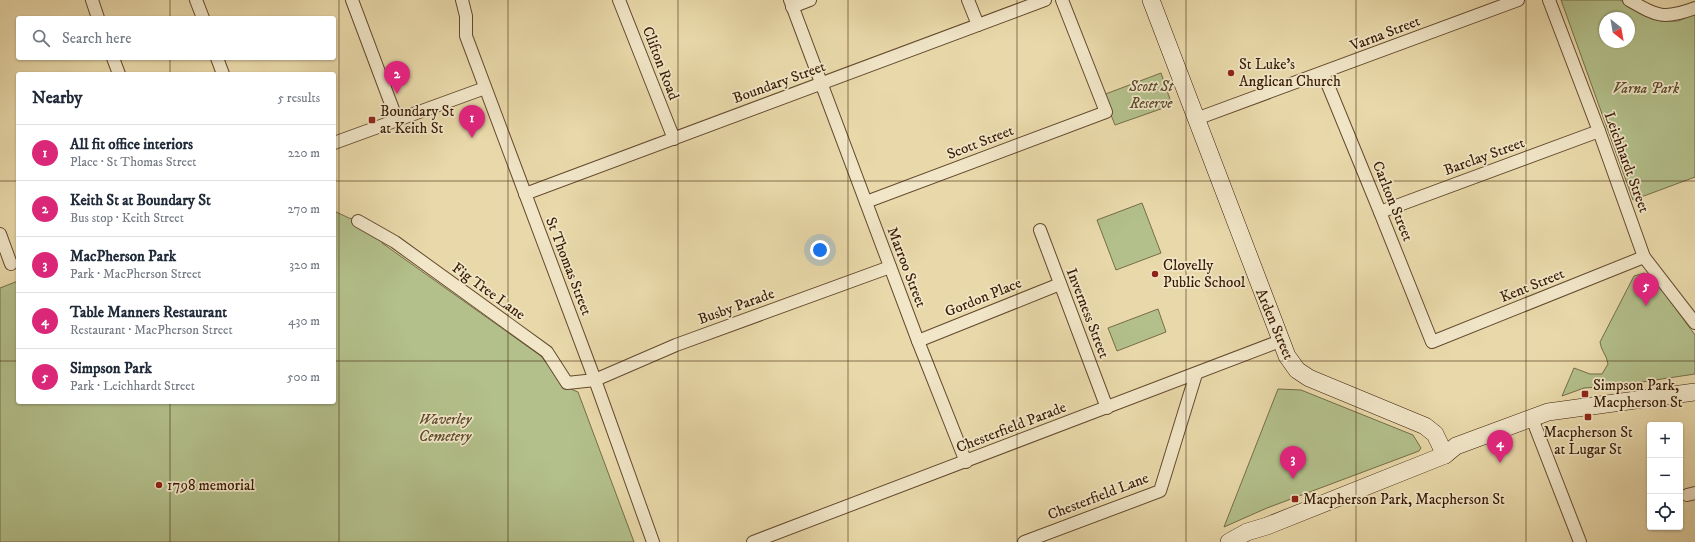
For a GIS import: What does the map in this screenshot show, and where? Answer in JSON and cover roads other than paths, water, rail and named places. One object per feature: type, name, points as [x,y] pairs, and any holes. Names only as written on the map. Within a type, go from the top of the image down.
[{"type":"main road","name":"Arden Street","points":[[1151,0],[1287,356],[1297,370],[1309,378],[1425,426],[1435,434],[1445,455]]},
{"type":"main road","points":[[1445,455],[1456,446],[1548,412],[1695,392]]},
{"type":"main road","points":[[1229,542],[1247,532],[1267,526],[1445,455],[1458,454],[1551,420],[1566,410]]},
{"type":"main road","points":[[1246,542],[1267,526]]},
{"type":"street","points":[[92,0],[97,16]]},
{"type":"street","points":[[196,0],[202,16]]},
{"type":"street","points":[[352,0],[397,120]]},
{"type":"street","name":"St Thomas Street","points":[[462,0],[466,16],[466,36],[595,380],[653,542]]},
{"type":"street","name":"Clifton Road","points":[[619,0],[674,139]]},
{"type":"street","points":[[791,3],[810,0]]},
{"type":"street","points":[[968,0],[978,25]]},
{"type":"street","name":"Boundary Street","points":[[525,194],[1045,0]]},
{"type":"street","name":"Scott Street","points":[[866,202],[1106,112],[1062,0]]},
{"type":"street","name":"Varna Street","points":[[1196,119],[1323,73],[1491,5],[1518,0]]},
{"type":"street","name":"Leichhardt Street","points":[[1549,0],[1599,131],[1644,257],[1695,323]]},
{"type":"street","points":[[1629,0],[1660,16],[1671,16],[1695,8]]},
{"type":"street","name":"Marroo Street","points":[[791,3],[890,267],[966,462]]},
{"type":"street","points":[[114,60],[118,72]]},
{"type":"street","points":[[218,60],[222,72]]},
{"type":"street","name":"Carlton Street","points":[[1323,73],[1432,342]]},
{"type":"street","points":[[336,142],[485,88]]},
{"type":"street","name":"Barclay Street","points":[[1380,212],[1599,131]]},
{"type":"street","name":"Fig Tree Lane","points":[[358,221],[395,242],[547,352],[567,383],[595,380]]},
{"type":"street","name":"Inverness Street","points":[[1040,230],[1107,408]]},
{"type":"street","points":[[0,234],[10,264]]},
{"type":"street","name":"Kent Street","points":[[1432,342],[1644,257]]},
{"type":"street","name":"Busby Parade","points":[[595,380],[676,345],[890,267]]},
{"type":"street","name":"Gordon Place","points":[[918,340],[1060,284]]},
{"type":"street","name":"Chesterfield Parade","points":[[753,542],[1280,341]]},
{"type":"street","name":"Chesterfield Lane","points":[[1024,542],[1160,491],[1196,374]]},
{"type":"street","points":[[1535,426],[1580,542]]},
{"type":"place","name":"St Luke's Anglican Church","points":[[1231,73]]},
{"type":"place","name":"Keith St at Boundary St","points":[[397,94]]},
{"type":"place","name":"Boundary St at Keith St","points":[[372,120]]},
{"type":"place","name":"All fit office interiors","points":[[472,138]]},
{"type":"place","name":"Clovelly Public School","points":[[1155,274]]},
{"type":"place","name":"Simpson Park","points":[[1646,306]]},
{"type":"place","name":"Simpson Park, Macpherson St","points":[[1585,394]]},
{"type":"place","name":"Macpherson St at Lugar St","points":[[1588,417]]},
{"type":"place","name":"Table Manners Restaurant","points":[[1500,463]]},
{"type":"place","name":"MacPherson Park","points":[[1293,479]]},
{"type":"place","name":"1798 memorial","points":[[159,485]]},
{"type":"place","name":"Macpherson Park, Macpherson St","points":[[1295,499]]},
{"type":"park label","name":"Varna Park","points":[[1646,88]]},
{"type":"park label","name":"Scott St Reserve","points":[[1151,94]]},
{"type":"park label","name":"Waverley Cemetery","points":[[445,428]]}]
